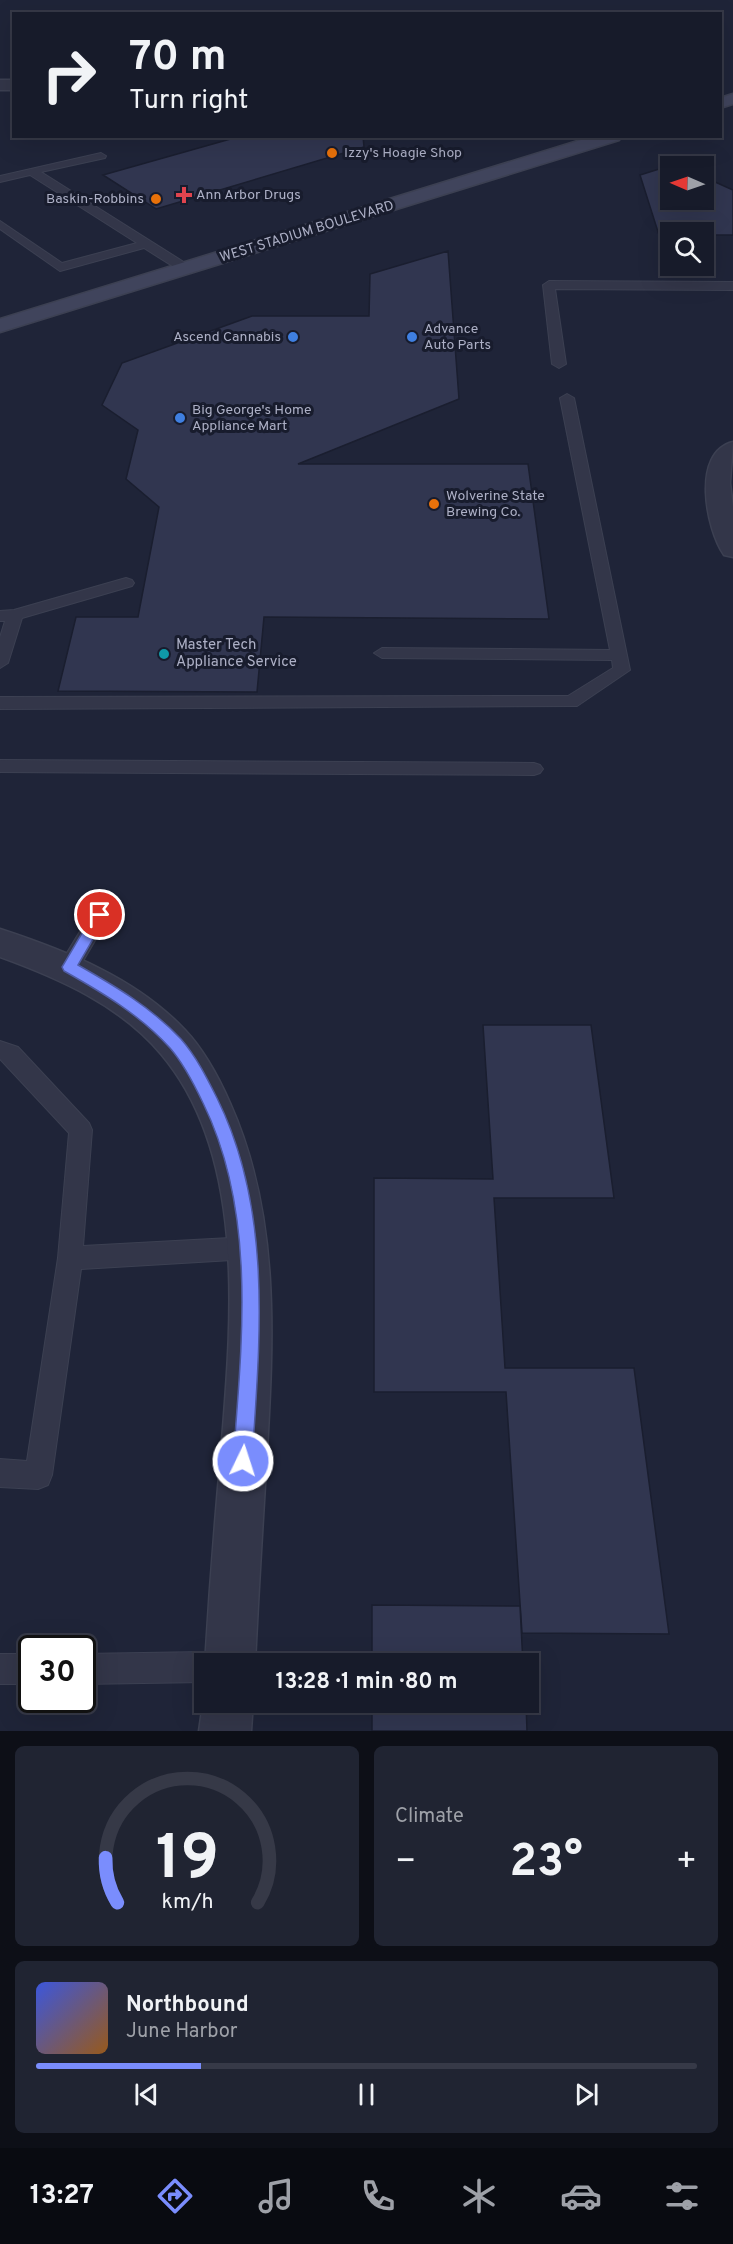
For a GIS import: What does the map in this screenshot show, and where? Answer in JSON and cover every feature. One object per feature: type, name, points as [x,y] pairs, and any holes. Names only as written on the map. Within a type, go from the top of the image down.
[{"type":"main road","name":"WEST STADIUM BOULEVARD","points":[[1,325],[607,138]]},
{"type":"street","points":[[733,449],[726,455],[718,475],[717,495],[733,549]]},
{"type":"street","points":[[0,943],[69,967],[128,1000],[176,1045],[200,1081],[228,1141],[240,1183],[249,1248],[252,1326],[231,1653]]},
{"type":"street","points":[[225,1731],[226,1713]]},
{"type":"lane","points":[[0,179],[101,156]]},
{"type":"lane","points":[[32,171],[186,269]]},
{"type":"lane","points":[[0,224],[60,267],[148,243]]},
{"type":"lane","points":[[559,364],[549,285],[733,286]]},
{"type":"lane","points":[[0,703],[571,702],[622,670],[567,398]]},
{"type":"lane","points":[[0,663],[8,615],[126,583]]},
{"type":"lane","points":[[382,653],[619,655]]},
{"type":"lane","points":[[0,766],[534,769]]},
{"type":"lane","points":[[69,967],[100,915]]},
{"type":"lane","points":[[0,1050],[10,1053],[81,1130],[70,1258],[38,1475],[0,1473]]},
{"type":"lane","points":[[70,1258],[249,1248]]},
{"type":"lane","points":[[96,1669],[194,1667]]},
{"type":"lane","points":[[0,1669],[18,1669]]},
{"type":"building","points":[[234,138],[363,138],[364,147],[156,209],[103,175]]},
{"type":"building","points":[[660,169],[660,210],[714,210],[714,181],[733,190],[733,235],[714,235],[714,222],[660,222],[659,235],[640,175]]},
{"type":"building","points":[[448,251],[459,399],[298,464],[528,464],[549,619],[264,617],[257,692],[58,691],[76,617],[138,617],[159,507],[126,479],[138,430],[102,405],[122,363],[252,316],[369,316],[370,274]]},
{"type":"building","points":[[483,1025],[591,1025],[614,1198],[494,1198],[505,1368],[634,1368],[669,1634],[522,1633],[506,1392],[374,1392],[374,1178],[493,1179]]},
{"type":"building","points":[[372,1605],[520,1606],[522,1653],[372,1653]]},
{"type":"building","points":[[372,1713],[526,1713],[527,1731],[372,1731]]},
{"type":"place","name":"Izzy's Hoagie Shop","points":[[332,153]]},
{"type":"place","name":"Ann Arbor Drugs","points":[[184,195]]},
{"type":"place","name":"Baskin-Robbins","points":[[156,199]]},
{"type":"place","name":"Ascend Cannabis","points":[[293,337]]},
{"type":"place","name":"Advance Auto Parts","points":[[412,337]]},
{"type":"place","name":"Big George's Home Appliance Mart","points":[[180,418]]},
{"type":"place","name":"Wolverine State Brewing Co.","points":[[434,504]]},
{"type":"place","name":"Master Tech Appliance Service","points":[[164,654]]},
{"type":"route","points":[[100,915],[69,967],[128,1000],[176,1045],[200,1081],[225,1131],[240,1183],[249,1248],[252,1326],[243,1461]]}]
